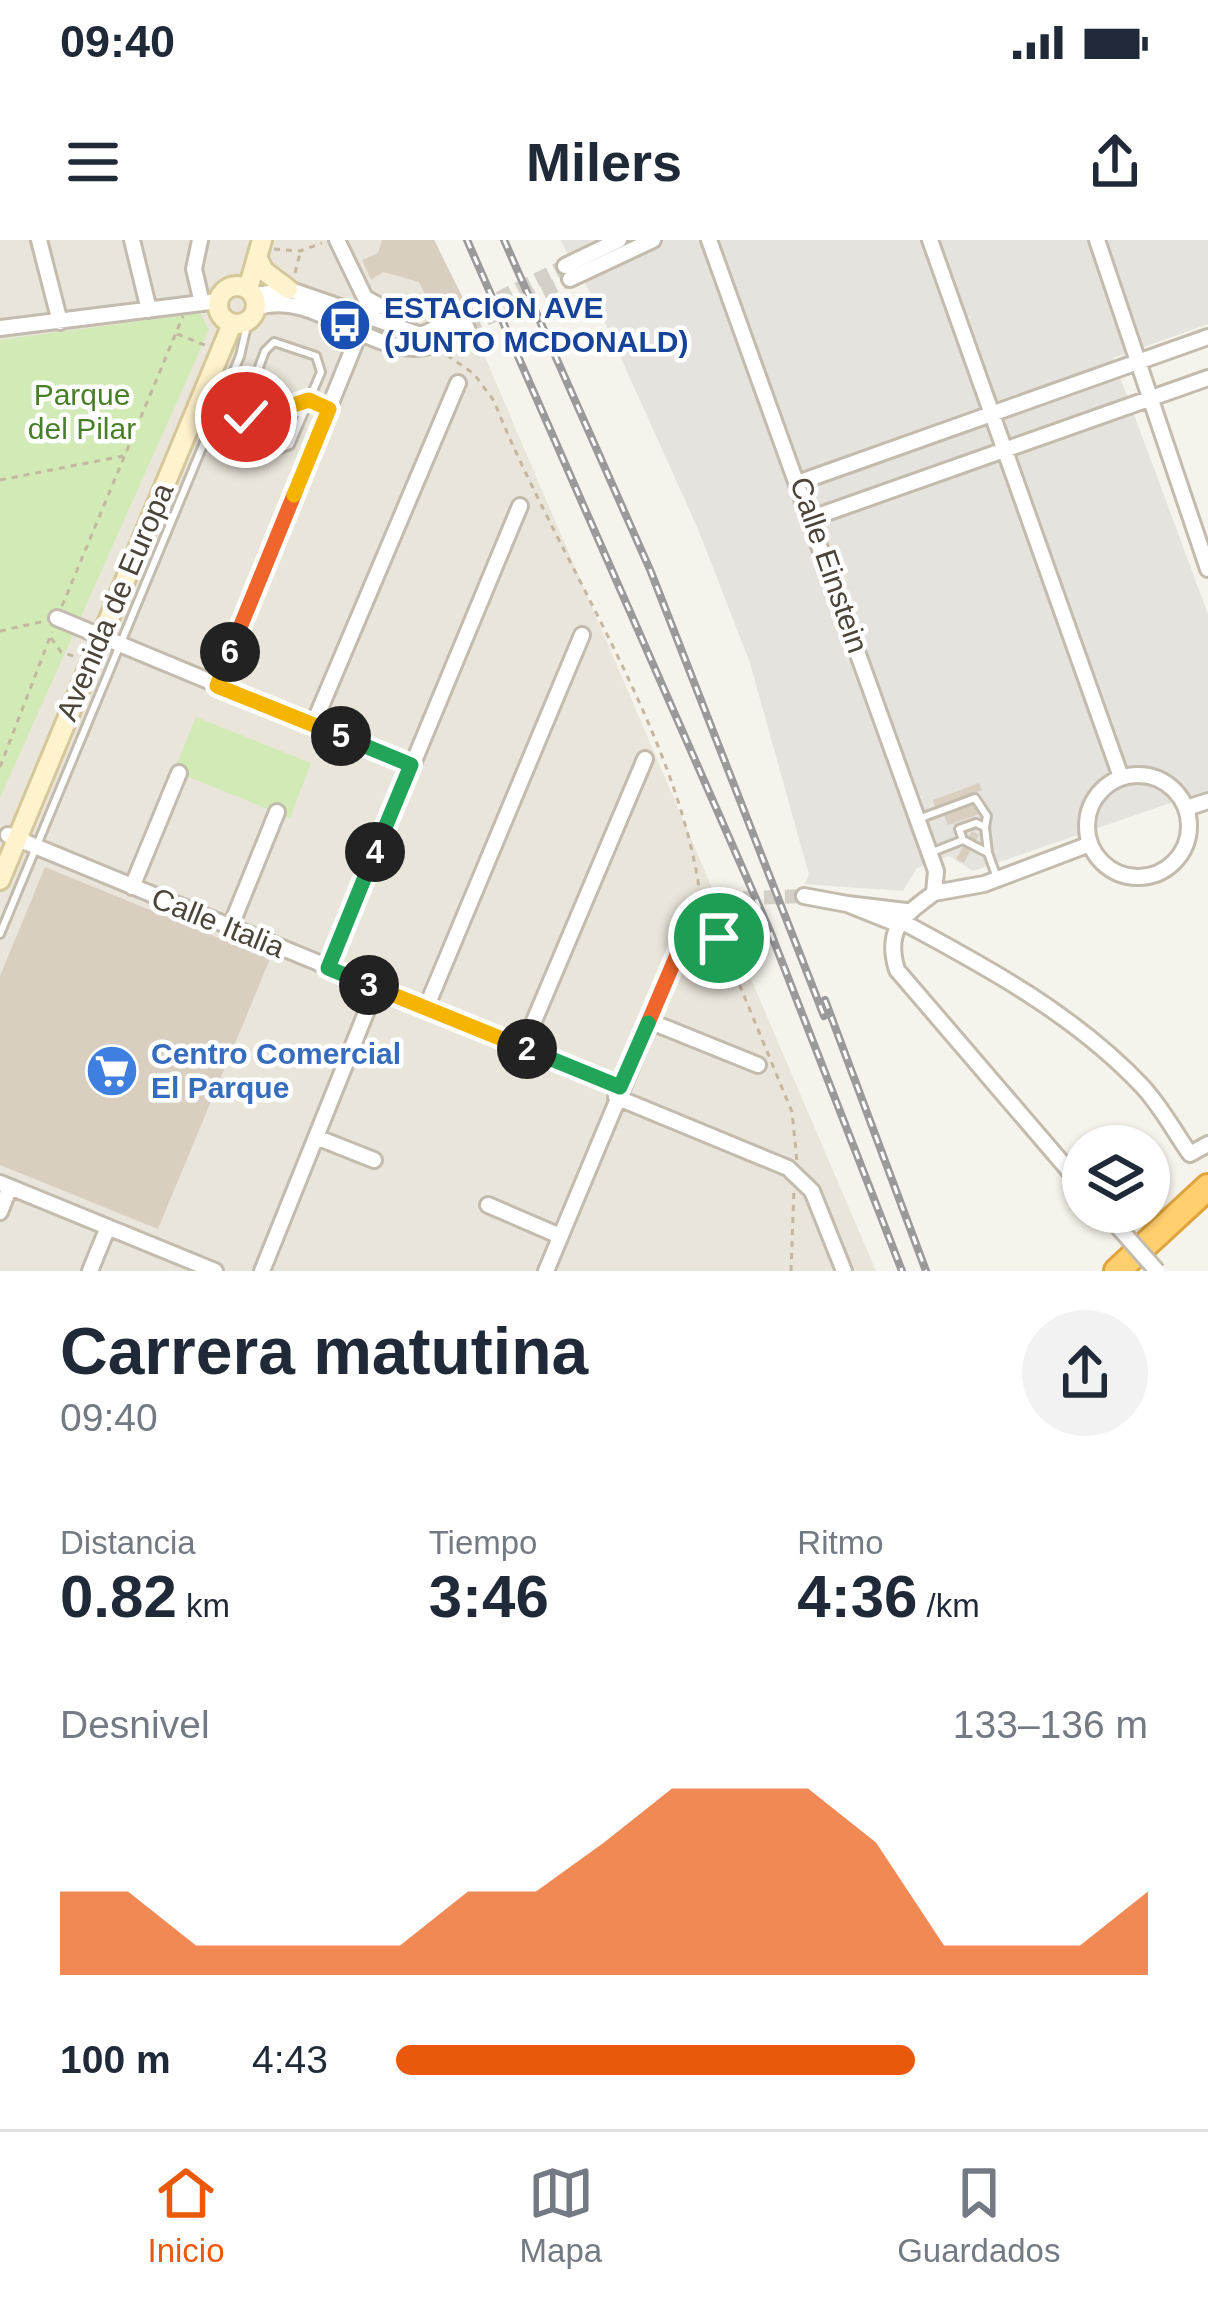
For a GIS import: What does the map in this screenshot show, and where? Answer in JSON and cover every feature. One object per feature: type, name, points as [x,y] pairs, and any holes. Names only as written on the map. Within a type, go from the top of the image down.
[{"type":"highway","points":[[1117,1271],[1208,1186]]},
{"type":"main road","name":"Avenida de Europa","points":[[15,844],[80,659],[103,639],[208,346],[260,248]]},
{"type":"main road","points":[[260,248],[264,271],[290,290]]},
{"type":"main road","name":"Avenida de Europa","points":[[0,880],[103,639],[230,308]]},
{"type":"street","points":[[39,240],[60,322]]},
{"type":"street","points":[[131,240],[149,310]]},
{"type":"street","points":[[200,240],[194,269],[230,308]]},
{"type":"street","points":[[230,308],[290,290],[369,313],[421,335],[464,322],[431,346],[409,349],[369,313],[333,240]]},
{"type":"street","points":[[619,240],[567,273],[653,240]]},
{"type":"street","name":"Calle Einstein","points":[[709,240],[930,853],[938,879],[934,893]]},
{"type":"street","points":[[930,240],[1121,777]]},
{"type":"street","points":[[1097,240],[1208,569]]},
{"type":"street","points":[[0,328],[149,310],[286,304],[369,313]]},
{"type":"street","points":[[217,686],[369,313]]},
{"type":"street","points":[[800,482],[1208,337]]},
{"type":"street","points":[[812,518],[1208,378]]},
{"type":"street","points":[[313,725],[458,383]]},
{"type":"street","points":[[328,968],[520,506]]},
{"type":"street","points":[[57,618],[411,765]]},
{"type":"street","points":[[426,1008],[582,635]]},
{"type":"street","points":[[523,1047],[645,759]]},
{"type":"street","points":[[132,887],[179,773]]},
{"type":"street","points":[[1153,776],[1167,783],[1186,808],[1186,843],[1164,870],[1130,876],[1099,859],[1090,844],[1089,812],[1096,797],[1121,777],[1153,776]]},
{"type":"street","points":[[1186,808],[1208,800]]},
{"type":"street","points":[[230,928],[277,812]]},
{"type":"street","name":"Calle Italia","points":[[15,844],[523,1047],[795,1174]]},
{"type":"street","points":[[1062,1163],[904,985],[893,958],[901,918],[934,893],[997,879],[1090,844]]},
{"type":"street","points":[[804,896],[901,918],[984,965],[1058,1014],[1145,1088],[1190,1154],[1208,1144]]},
{"type":"street","points":[[546,1271],[649,1021],[707,907]]},
{"type":"street","points":[[262,1271],[376,988]]},
{"type":"street","points":[[649,1021],[758,1065]]},
{"type":"street","points":[[316,1137],[374,1160]]},
{"type":"street","points":[[795,1174],[812,1191],[844,1271]]},
{"type":"street","points":[[0,1212],[5,1185],[208,1270]]},
{"type":"street","points":[[488,1205],[560,1236]]},
{"type":"street","points":[[90,1271],[108,1227]]},
{"type":"street","points":[[1124,1233],[1157,1271]]},
{"type":"lane","points":[[369,313],[418,308]]},
{"type":"lane","points":[[280,342],[317,359],[321,372],[309,400],[290,445],[280,448],[236,429],[268,345],[280,342]]},
{"type":"lane","points":[[249,392],[253,401],[246,422],[268,434],[281,409],[309,400],[329,409]]},
{"type":"lane","points":[[918,819],[976,798],[987,816],[988,853],[997,879]]},
{"type":"lane","points":[[985,827],[976,823],[959,829],[963,840],[988,853]]},
{"type":"lane","points":[[930,853],[963,840]]},
{"type":"lane","points":[[0,934],[15,844]]},
{"type":"path","points":[[260,248],[300,251],[333,240]]},
{"type":"path","points":[[290,290],[300,251]]},
{"type":"path","points":[[0,767],[176,334],[230,308]]},
{"type":"path","points":[[176,334],[208,346]]},
{"type":"path","points":[[431,346],[474,374],[494,401],[667,777],[707,907],[792,1112],[799,1148],[791,1271]]},
{"type":"path","points":[[0,480],[125,456]]},
{"type":"path","points":[[0,631],[57,618]]},
{"type":"path","points":[[50,637],[61,652],[80,659]]},
{"type":"shaded area","points":[[0,240],[435,240],[876,1271],[0,1271]]},
{"type":"shaded area","points":[[560,240],[1208,240],[1208,324],[1113,358],[1208,614],[1208,790],[973,871],[949,856],[917,868],[903,891],[804,884],[809,875],[750,663],[698,529],[597,305]]},
{"type":"green space","name":"Parque del Pilar","points":[[200,313],[209,330],[0,798],[0,340]]},
{"type":"green space","points":[[196,717],[311,763],[290,818],[174,771]]},
{"type":"building","points":[[382,240],[434,240],[467,306],[438,320],[419,282],[383,272],[371,280],[362,260],[378,253]]},
{"type":"building","points":[[266,380],[286,388],[268,428],[250,419]]},
{"type":"building","points":[[979,783],[982,790],[935,807],[933,800]]},
{"type":"building","points":[[977,804],[980,814],[948,825],[944,815]]},
{"type":"building","points":[[972,831],[979,835],[964,863],[956,859]]},
{"type":"building","name":"Centro Comercial El Parque","points":[[45,867],[270,959],[158,1229],[0,1165],[0,976]]},
{"type":"tunnel","points":[[461,317],[565,266]]},
{"type":"tunnel","points":[[467,328],[570,279]]},
{"type":"tunnel","points":[[722,899],[804,896]]},
{"type":"railway","points":[[467,240],[770,931],[902,1271]]},
{"type":"railway","points":[[504,240],[651,572],[824,1016]]},
{"type":"railway","points":[[825,1000],[926,1271]]},
{"type":"place","name":"ESTACION AVE (JUNTO MCDONALD)","points":[[345,325]]},
{"type":"place","name":"Centro Comercial El Parque","points":[[112,1071]]},
{"type":"route","points":[[246,417],[248,425],[268,434],[281,409],[309,400],[329,409],[217,686],[411,765],[328,968],[620,1087],[688,929],[707,904],[719,938]]}]
